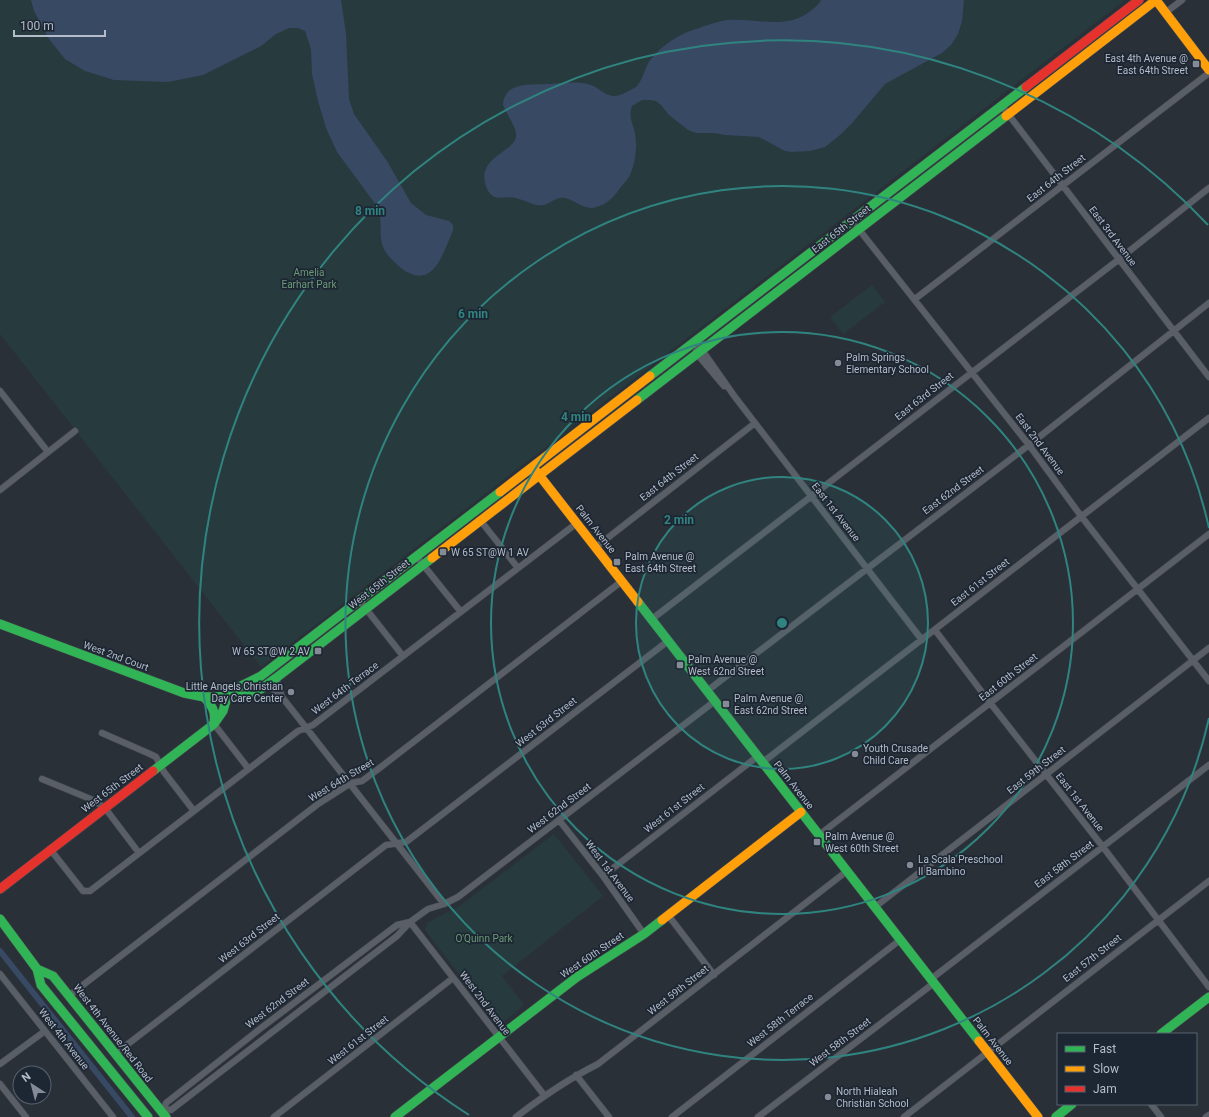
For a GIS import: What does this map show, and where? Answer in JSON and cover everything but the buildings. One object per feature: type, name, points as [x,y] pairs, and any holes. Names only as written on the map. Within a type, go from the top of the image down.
[{"type":"main road","name":"East 65th Street","points":[[533,467],[1139,0]]},
{"type":"main road","name":"East 65th Street","points":[[539,475],[1156,0]]},
{"type":"main road","points":[[1156,0],[1209,71]]},
{"type":"main road","name":"Palm Avenue","points":[[533,467],[988,1052],[1033,1115]]},
{"type":"main road","name":"West 65th Street","points":[[0,889],[214,724],[223,711],[227,696],[239,687],[260,676],[533,467]]},
{"type":"main road","name":"West 65th Street","points":[[227,696],[245,696],[267,685],[539,475]]},
{"type":"main road","name":"West 2nd Court","points":[[0,624],[184,693],[204,697],[227,696]]},
{"type":"main road","points":[[204,697],[212,705],[216,712],[214,724]]},
{"type":"main road","name":"West 60th Street","points":[[395,1117],[577,977],[644,934],[802,812]]},
{"type":"main road","name":"West 4th Avenue/Red Road","points":[[0,919],[38,969],[41,985],[148,1117]]},
{"type":"main road","name":"West 4th Avenue/Red Road","points":[[38,969],[53,976],[70,995],[115,1054],[164,1112]]},
{"type":"main road","points":[[1162,1033],[1209,997]]},
{"type":"main road","points":[[75,1026],[84,1029],[98,1047],[115,1054],[115,1066],[118,1080]]},
{"type":"main road","points":[[1056,1117],[1071,1105]]},
{"type":"street","points":[[1166,13],[1182,0]]},
{"type":"street","name":"East 64th Street","points":[[915,299],[1209,71]]},
{"type":"street","name":"East 3rd Avenue","points":[[1002,106],[1118,260],[1209,377]]},
{"type":"street","name":"East 63rd Street","points":[[652,619],[1118,260],[1209,188]]},
{"type":"street","name":"East 2nd Avenue","points":[[852,221],[1029,445],[1081,516],[1209,681]]},
{"type":"street","name":"East 62nd Street","points":[[707,691],[1029,445],[1209,303]]},
{"type":"street","name":"East 1st Avenue","points":[[693,343],[922,640]]},
{"type":"street","points":[[0,391],[48,452]]},
{"type":"street","name":"East 61st Street","points":[[760,759],[922,640],[1209,418]]},
{"type":"street","name":"East 64th Street","points":[[596,547],[755,423]]},
{"type":"street","points":[[0,490],[76,431]]},
{"type":"street","points":[[480,520],[518,568]]},
{"type":"street","name":"West 64th Terrace","points":[[50,849],[83,891],[90,891],[248,768],[298,731],[313,725],[577,523]]},
{"type":"street","name":"East 60th Street","points":[[819,835],[991,704],[1209,534]]},
{"type":"street","points":[[416,556],[461,612]]},
{"type":"street","name":"West 64th Street","points":[[70,995],[318,804],[351,783],[362,781],[622,582]]},
{"type":"street","points":[[359,600],[403,656]]},
{"type":"street","name":"East 1st Avenue","points":[[935,630],[1209,987]]},
{"type":"street","name":"West 63rd Street","points":[[115,1054],[386,845],[406,842],[668,641]]},
{"type":"street","name":"East 59th Street","points":[[875,907],[1209,648]]},
{"type":"street","points":[[276,678],[282,697]]},
{"type":"street","points":[[267,685],[282,697],[351,783],[444,904]]},
{"type":"street","name":"West 62nd Street","points":[[410,922],[397,925],[273,1018],[166,1103],[164,1112],[171,1110],[397,936],[410,922],[428,909],[444,904],[458,897],[715,701]]},
{"type":"street","points":[[214,724],[248,768]]},
{"type":"street","points":[[102,733],[156,757],[164,772],[194,811]]},
{"type":"street","name":"West 61st Street","points":[[603,876],[760,759]]},
{"type":"street","name":"East 58th Street","points":[[932,981],[1209,765]]},
{"type":"street","points":[[42,779],[93,800],[105,808],[139,853]]},
{"type":"street","name":"West 1st Avenue","points":[[559,820],[603,876],[644,934]]},
{"type":"street","name":"West 59th Street","points":[[516,1117],[544,1095],[576,1075],[598,1064],[847,871]]},
{"type":"street","name":"East 57th Street","points":[[904,1117],[1209,881]]},
{"type":"street","points":[[668,915],[714,975]]},
{"type":"street","name":"West 2nd Avenue","points":[[410,922],[544,1095]]},
{"type":"street","name":"West 58th Terrace","points":[[672,1117],[900,940]]},
{"type":"street","name":"West 4th Avenue","points":[[1,976],[113,1117]]},
{"type":"street","name":"West 61st Street","points":[[274,1117],[453,978]]},
{"type":"street","name":"West 58th Street","points":[[758,1117],[932,981]]},
{"type":"street","points":[[0,1064],[45,1031]]},
{"type":"street","points":[[576,1075],[609,1117]]},
{"type":"street","points":[[0,1084],[26,1117]]},
{"type":"street","points":[[1152,1105],[1161,1117]]},
{"type":"green space","name":"Amelia Earhart Park","points":[[0,0],[1125,0],[261,667],[0,334]]},
{"type":"green space","points":[[872,285],[885,302],[843,334],[830,317]]},
{"type":"green space","name":"O'Quinn Park","points":[[554,834],[603,896],[502,976],[524,1005],[499,1026],[425,930],[427,923],[461,905]]},
{"type":"water","points":[[31,0],[341,0],[346,34],[349,99],[354,114],[387,161],[411,203],[426,215],[449,221],[453,225],[453,231],[439,261],[429,273],[414,275],[402,269],[384,250],[380,216],[376,205],[337,152],[326,128],[312,74],[311,49],[305,31],[298,28],[289,28],[276,34],[261,46],[203,75],[168,82],[114,80],[85,71],[65,59],[49,39],[34,11]]},
{"type":"water","points":[[821,0],[964,0],[962,21],[958,34],[951,45],[942,53],[885,84],[853,122],[825,147],[810,151],[791,152],[785,151],[759,137],[696,133],[688,130],[669,115],[656,101],[642,100],[632,106],[631,112],[636,147],[635,160],[631,172],[628,179],[616,194],[606,203],[598,207],[590,208],[562,198],[539,205],[511,197],[498,198],[488,192],[484,176],[486,168],[497,156],[514,142],[516,136],[513,125],[503,105],[508,92],[514,88],[527,85],[575,83],[591,85],[610,95],[620,95],[637,86],[649,62],[661,49],[673,40],[692,30],[728,20],[783,22],[793,20],[803,16],[813,9]]},
{"type":"waterway","points":[[0,951],[132,1117]]},
{"type":"traffic: fast","points":[[650,376],[1026,87]]},
{"type":"traffic: fast","points":[[637,400],[1006,116]]},
{"type":"traffic: fast","points":[[153,771],[214,724],[223,711],[227,697],[239,687],[261,676],[500,492]]},
{"type":"traffic: fast","points":[[0,624],[184,693],[204,697],[245,696],[261,689],[276,678],[432,558]]},
{"type":"traffic: fast","points":[[638,602],[979,1041]]},
{"type":"traffic: fast","points":[[204,697],[213,709],[214,723]]},
{"type":"traffic: fast","points":[[0,919],[37,969],[41,985],[148,1117]]},
{"type":"traffic: fast","points":[[395,1117],[577,977],[644,934],[662,920]]},
{"type":"traffic: fast","points":[[37,969],[53,976],[166,1117]]},
{"type":"traffic: fast","points":[[1162,1033],[1209,997]]},
{"type":"traffic: fast","points":[[1056,1117],[1071,1105]]},
{"type":"traffic: slow","points":[[1156,0],[1209,70]]},
{"type":"traffic: slow","points":[[1006,116],[1156,0]]},
{"type":"traffic: slow","points":[[500,492],[650,376]]},
{"type":"traffic: slow","points":[[432,558],[637,400]]},
{"type":"traffic: slow","points":[[536,471],[638,602]]},
{"type":"traffic: slow","points":[[662,920],[801,812]]},
{"type":"traffic: slow","points":[[979,1041],[1038,1117]]},
{"type":"traffic: jam","points":[[1026,87],[1139,0]]},
{"type":"traffic: jam","points":[[0,889],[153,771]]},
{"type":"place","name":"East 4th Avenue @ East 64th Street","points":[[1196,64]]},
{"type":"place","name":"Palm Springs Elementary School","points":[[838,363]]},
{"type":"place","name":"W 65 ST@W 1 AV","points":[[443,552]]},
{"type":"place","name":"Palm Avenue @ East 64th Street","points":[[617,562]]},
{"type":"place","name":"W 65 ST@W 2 AV","points":[[318,651]]},
{"type":"place","name":"Palm Avenue @ West 62nd Street","points":[[680,665]]},
{"type":"place","name":"Little Angels Christian Day Care Center","points":[[291,692]]},
{"type":"place","name":"Palm Avenue @ East 62nd Street","points":[[726,704]]},
{"type":"place","name":"Youth Crusade Child Care","points":[[855,754]]},
{"type":"place","name":"Palm Avenue @ West 60th Street","points":[[817,842]]},
{"type":"place","name":"La Scala Preschool Il Bambino","points":[[910,865]]},
{"type":"place","name":"North Hialeah Christian School","points":[[828,1097]]}]
